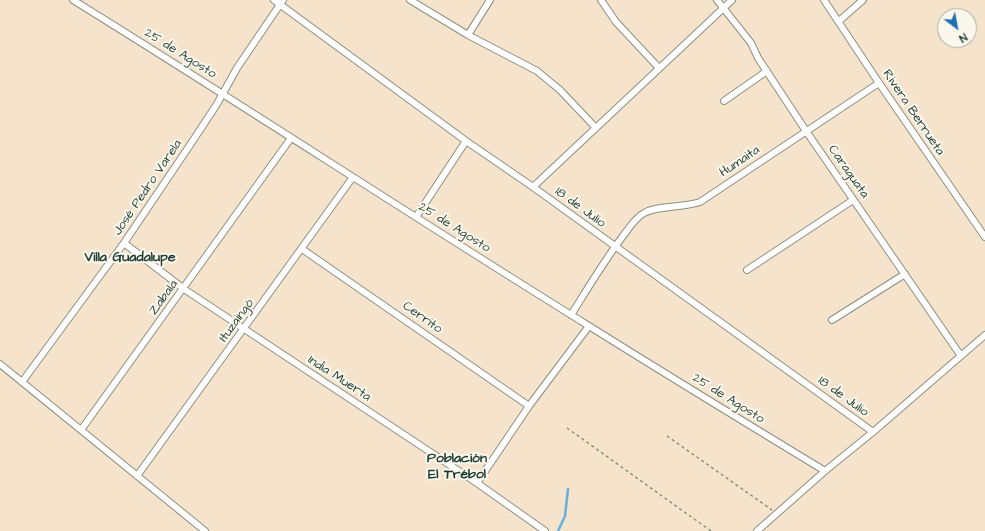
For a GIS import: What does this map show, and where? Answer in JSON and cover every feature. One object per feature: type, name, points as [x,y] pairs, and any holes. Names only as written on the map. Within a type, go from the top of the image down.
[{"type":"street","name":"25 de Agosto","points":[[73,0],[223,93],[291,138],[571,315],[824,471]]},
{"type":"street","name":"18 de Julio","points":[[274,0],[282,2],[466,142],[533,187],[614,247],[874,432]]},
{"type":"street","points":[[410,0],[468,35],[537,71],[560,90],[596,128]]},
{"type":"street","points":[[468,35],[490,0]]},
{"type":"street","points":[[600,0],[616,22],[659,68]]},
{"type":"street","name":"Caraguata","points":[[717,0],[751,43],[758,58],[806,131],[961,356]]},
{"type":"street","points":[[533,187],[732,0]]},
{"type":"street","name":"Rivera Berrueta","points":[[824,0],[985,237]]},
{"type":"street","points":[[839,21],[863,0]]},
{"type":"street","name":"José Pedro Varela","points":[[22,382],[124,243],[190,145],[237,68],[282,2]]},
{"type":"street","points":[[724,101],[767,71]]},
{"type":"street","name":"Humaita","points":[[571,315],[614,247],[635,219],[644,213],[690,206],[700,202],[879,83]]},
{"type":"street","name":"Zabala","points":[[81,430],[184,289],[291,138]]},
{"type":"street","points":[[416,217],[466,142]]},
{"type":"street","name":"Ituzaingó","points":[[137,476],[244,330],[353,177]]},
{"type":"street","points":[[747,270],[854,200]]},
{"type":"street","name":"India Muerta","points":[[124,243],[184,289],[476,483],[545,531]]},
{"type":"street","name":"Cerrito","points":[[302,249],[529,406]]},
{"type":"street","points":[[832,320],[905,274]]},
{"type":"street","points":[[476,483],[529,406],[589,326]]},
{"type":"street","points":[[757,531],[824,471],[874,432],[985,335]]},
{"type":"street","points":[[0,364],[205,531]]},
{"type":"path","points":[[567,428],[711,531]]},
{"type":"path","points":[[667,436],[777,514]]},
{"type":"waterway","points":[[558,531],[565,516],[568,489]]},
{"type":"district","name":"Villa Guadalupe","points":[[130,258]]},
{"type":"district","name":"Población El Trébol","points":[[457,468]]}]
